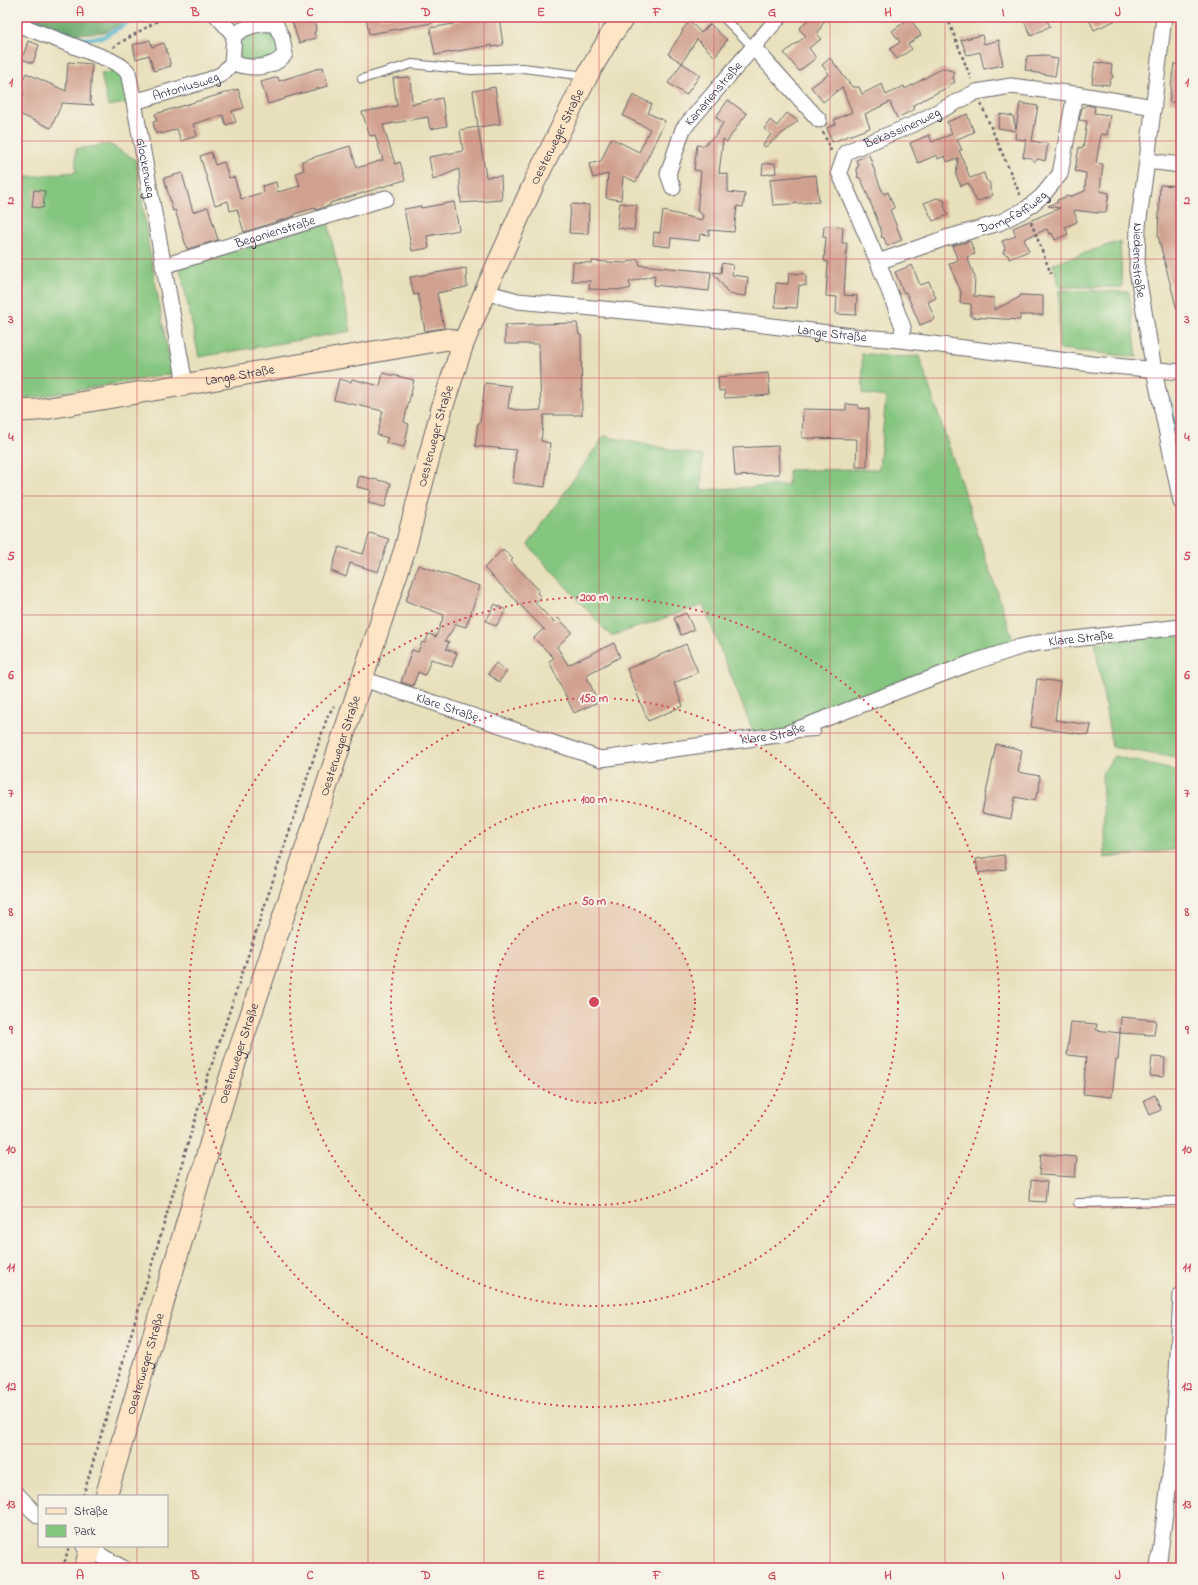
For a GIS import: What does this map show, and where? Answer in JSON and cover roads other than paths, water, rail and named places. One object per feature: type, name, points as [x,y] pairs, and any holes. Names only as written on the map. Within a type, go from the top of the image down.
[{"type":"main road","name":"Oesterweger Straße","points":[[106,1495],[227,1086],[405,549],[442,408],[463,344],[534,183],[587,76],[611,35],[624,17]]},
{"type":"main road","name":"Lange Straße","points":[[17,411],[38,410],[448,339],[463,344]]},
{"type":"street","points":[[218,17],[234,35]]},
{"type":"street","name":"Kanarienstraße","points":[[673,188],[668,174],[683,129],[778,17]]},
{"type":"street","name":"Niedernstraße","points":[[1164,17],[1138,226],[1138,270],[1154,370],[1181,502]]},
{"type":"street","name":"Antoniusweg","points":[[134,102],[209,80],[222,74],[232,63],[234,35],[241,30],[268,22],[276,24],[282,38],[285,54],[280,61],[259,68],[240,66],[232,63]]},
{"type":"street","name":"Glockenweg","points":[[17,24],[98,55],[121,66],[128,72],[185,384]]},
{"type":"street","points":[[753,47],[819,120]]},
{"type":"street","name":"Bekassinenweg","points":[[878,262],[839,172],[846,152],[912,125],[976,92],[1010,86],[1075,94],[1154,107]]},
{"type":"street","name":"Dompfaffweg","points":[[878,262],[946,238],[999,223],[1026,209],[1042,196],[1060,174],[1075,94]]},
{"type":"street","points":[[1147,161],[1181,165]]},
{"type":"street","name":"Begonienstraße","points":[[163,266],[386,198]]},
{"type":"street","points":[[878,262],[903,327],[901,340]]},
{"type":"street","name":"Lange Straße","points":[[485,292],[518,301],[740,322],[860,337],[901,340],[1092,364],[1181,372]]},
{"type":"street","name":"Klare Straße","points":[[362,678],[601,759],[785,734],[971,663],[1020,647],[1046,642],[1181,627]]},
{"type":"street","points":[[1158,1568],[1173,1452],[1181,1295]]},
{"type":"street","points":[[17,1494],[38,1515]]},
{"type":"street","points":[[88,1552],[123,1568]]},
{"type":"lane","points":[[723,17],[753,47]]},
{"type":"lane","points":[[362,79],[412,64],[471,70],[523,68],[587,76]]},
{"type":"lane","points":[[785,734],[816,732]]},
{"type":"lane","points":[[1078,1203],[1181,1201]]},
{"type":"waterway","points":[[25,17],[82,39],[103,37],[138,17]]},
{"type":"waterway","points":[[1169,400],[1181,455]]}]
